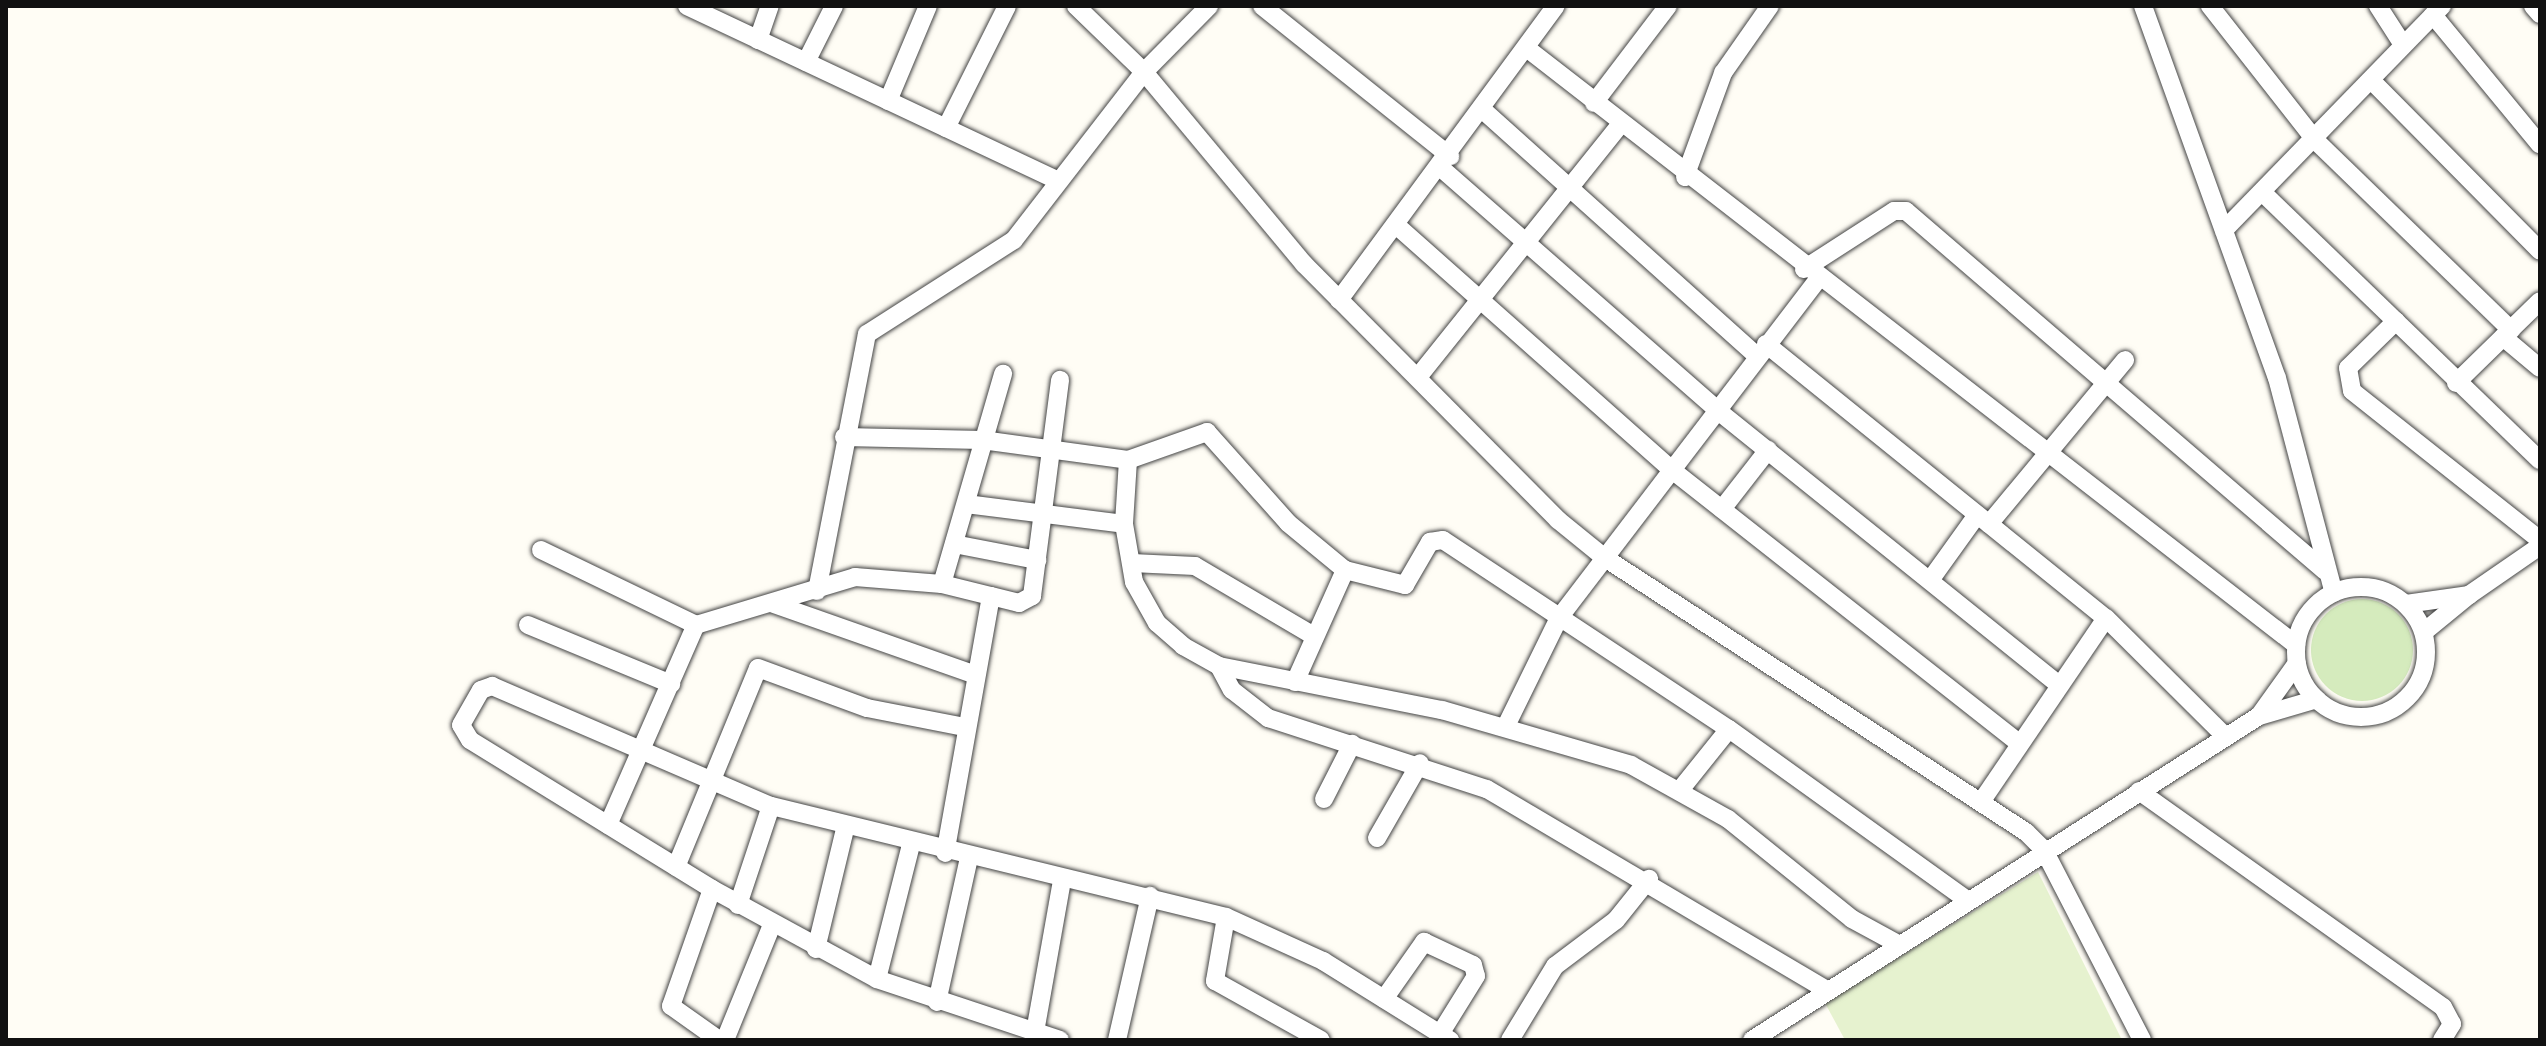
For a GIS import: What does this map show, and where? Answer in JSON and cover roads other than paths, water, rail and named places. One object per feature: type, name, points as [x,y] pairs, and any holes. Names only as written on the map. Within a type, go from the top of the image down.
[{"type":"street","points":[[758,40],[770,6]]},
{"type":"street","points":[[806,62],[834,6]]},
{"type":"street","points":[[888,101],[928,6]]},
{"type":"street","points":[[946,128],[1007,6]]},
{"type":"street","points":[[1076,6],[1144,72],[1339,300],[1605,558],[1981,802],[2044,850],[2142,1040]]},
{"type":"street","points":[[817,591],[844,437],[867,334],[1014,240],[1055,179],[1144,72],[1209,6]]},
{"type":"street","points":[[1262,6],[1445,162],[1523,241],[1717,410],[2058,684]]},
{"type":"street","points":[[1594,103],[1668,6]]},
{"type":"street","points":[[1685,177],[1723,73],[1770,6]]},
{"type":"street","points":[[2143,6],[2277,378],[2325,571],[2334,593]]},
{"type":"street","points":[[2210,6],[2315,140],[2540,368]]},
{"type":"street","points":[[2378,6],[2403,45]]},
{"type":"street","points":[[2533,6],[2540,14]]},
{"type":"street","points":[[694,7],[1055,179]]},
{"type":"street","points":[[1339,300],[1529,50],[1555,7]]},
{"type":"street","points":[[2224,230],[2315,140],[2438,10],[2540,145]]},
{"type":"street","points":[[1529,50],[1685,177],[1811,274],[2049,450],[2260,623],[2297,654],[2317,699]]},
{"type":"street","points":[[2371,80],[2540,251]]},
{"type":"street","points":[[1484,111],[1762,350],[1983,519],[2106,618],[2225,736]]},
{"type":"street","points":[[1418,377],[1567,183],[1620,125]]},
{"type":"street","points":[[2262,192],[2456,383],[2540,460]]},
{"type":"street","points":[[1506,726],[1559,618],[1762,350],[1811,274],[1894,211],[1906,211],[2104,386],[2325,571]]},
{"type":"street","points":[[1396,225],[1672,470],[2018,742]]},
{"type":"street","points":[[2456,383],[2540,301]]},
{"type":"street","points":[[2396,321],[2348,368],[2352,391],[2540,543],[2424,632]]},
{"type":"street","points":[[1931,579],[2049,450],[2125,360]]},
{"type":"street","points":[[942,584],[1003,374]]},
{"type":"street","points":[[541,550],[696,625],[869,576],[942,584],[1019,603],[1032,596],[1040,515],[1060,380]]},
{"type":"street","points":[[844,437],[982,440],[1128,460],[1207,432],[1288,523],[1345,570],[1405,585],[1430,542],[1443,540],[1729,729],[1968,901]]},
{"type":"street","points":[[1722,509],[1768,450]]},
{"type":"street","points":[[1128,460],[1124,524],[1132,563],[1157,623],[1219,666],[1506,726],[1631,765],[1680,790],[1852,919],[1898,944]]},
{"type":"street","points":[[966,504],[1124,524]]},
{"type":"street","points":[[954,544],[1037,560]]},
{"type":"street","points":[[1132,563],[1195,566],[1312,635]]},
{"type":"street","points":[[1295,682],[1312,635],[1345,570]]},
{"type":"street","points":[[1752,1040],[1825,989],[2259,716],[2317,699],[2356,716],[2398,705],[2424,670],[2424,632],[2406,604],[2372,587],[2334,593],[2309,614],[2297,654],[2259,716]]},
{"type":"street","points":[[2406,604],[2469,595]]},
{"type":"street","points":[[945,853],[973,674],[991,596]]},
{"type":"street","points":[[774,604],[973,674]]},
{"type":"street","points":[[1981,802],[2018,742],[2106,618]]},
{"type":"street","points":[[528,625],[671,684]]},
{"type":"street","points":[[608,825],[696,625]]},
{"type":"street","points":[[1219,666],[1232,690],[1268,718],[1420,763],[1487,789],[1649,879],[1825,989]]},
{"type":"street","points":[[676,867],[763,667],[867,708],[965,727]]},
{"type":"street","points":[[1060,1040],[937,1002],[877,979],[816,949],[738,905],[470,740],[461,725],[481,690],[492,686],[641,755],[771,806],[845,829],[1062,880],[1150,896],[1226,917],[1272,934],[1445,1037],[1476,976],[1473,965],[1424,942],[1384,999]]},
{"type":"street","points":[[1680,790],[1729,729]]},
{"type":"street","points":[[1324,799],[1352,744]]},
{"type":"street","points":[[1377,838],[1420,763]]},
{"type":"street","points":[[2139,791],[2443,1007],[2452,1024],[2442,1040]]},
{"type":"street","points":[[738,905],[771,806]]},
{"type":"street","points":[[816,949],[845,829]]},
{"type":"street","points":[[877,979],[911,845]]},
{"type":"street","points":[[937,1002],[969,858]]},
{"type":"street","points":[[1510,1040],[1555,966],[1616,920],[1649,879]]},
{"type":"street","points":[[1035,1032],[1062,880]]},
{"type":"street","points":[[712,889],[671,1006],[719,1040]]},
{"type":"street","points":[[1117,1040],[1150,896]]},
{"type":"street","points":[[1226,917],[1215,981],[1321,1040]]},
{"type":"street","points":[[725,1040],[772,925]]}]
